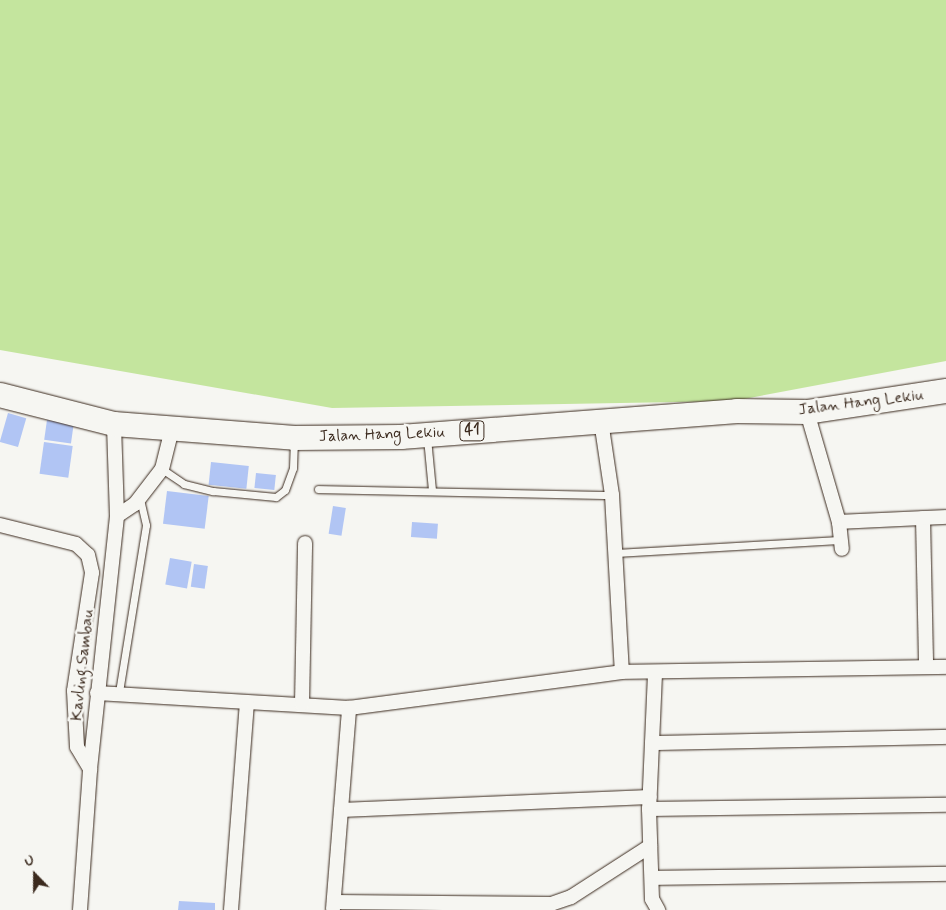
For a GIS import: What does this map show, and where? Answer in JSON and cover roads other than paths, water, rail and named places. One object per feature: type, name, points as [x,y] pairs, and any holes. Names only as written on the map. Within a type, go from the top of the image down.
[{"type":"highway","name":"Jalan Hang Lekiu","points":[[0,395],[114,424],[294,438],[427,435],[737,411],[807,412],[946,391]]},
{"type":"street","points":[[807,412],[839,522],[841,544]]},
{"type":"street","points":[[601,421],[612,495],[622,672]]},
{"type":"street","name":"Kavling Sambau","points":[[80,910],[97,693],[117,516],[114,424]]},
{"type":"street","points":[[117,516],[140,498],[162,469],[172,429]]},
{"type":"street","points":[[922,518],[926,668]]},
{"type":"street","points":[[839,522],[946,518]]},
{"type":"street","points":[[1,530],[27,528],[76,544],[91,563],[74,692],[74,733],[90,769]]},
{"type":"street","points":[[302,704],[305,543]]},
{"type":"street","points":[[97,693],[119,692],[247,704],[302,704],[349,708],[622,672],[655,674],[946,667]]},
{"type":"street","points":[[655,674],[650,846],[653,878],[652,899],[658,910]]},
{"type":"street","points":[[231,910],[247,704]]},
{"type":"street","points":[[349,708],[334,906],[551,904],[572,897],[650,846]]},
{"type":"street","points":[[652,743],[946,737]]},
{"type":"street","points":[[341,810],[650,803],[946,805]]},
{"type":"street","points":[[653,878],[946,874]]},
{"type":"lane","points":[[427,435],[432,490]]},
{"type":"lane","points":[[162,469],[184,484],[213,492],[276,497],[285,490],[293,468],[294,438]]},
{"type":"lane","points":[[318,489],[612,495]]},
{"type":"lane","points":[[119,692],[146,525],[140,498]]},
{"type":"lane","points":[[615,553],[841,544]]}]
